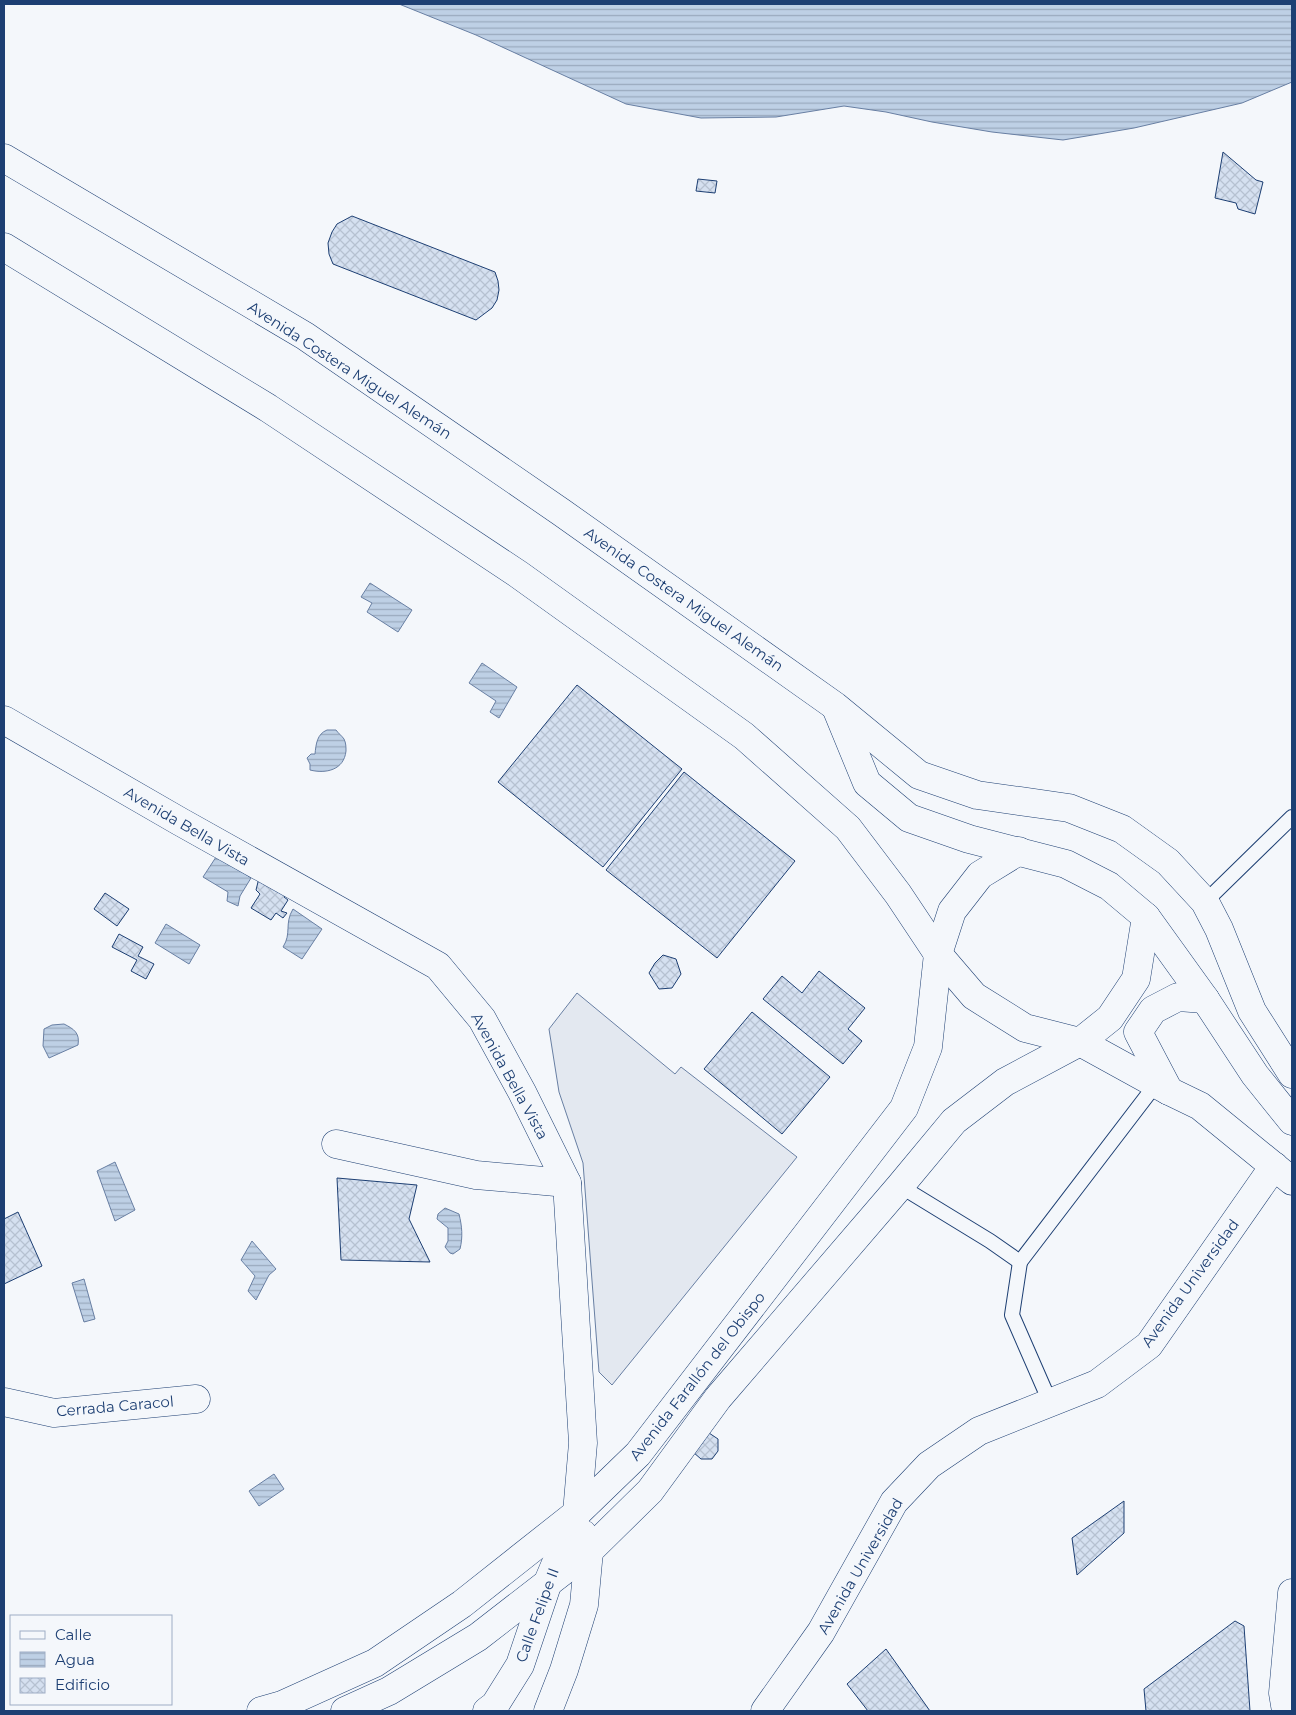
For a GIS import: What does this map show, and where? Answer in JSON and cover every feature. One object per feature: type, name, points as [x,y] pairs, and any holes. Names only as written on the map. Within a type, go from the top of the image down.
[{"type":"main road","name":"Avenida Costera Miguel Alemán","points":[[4,158],[305,336],[561,512],[836,706],[919,775],[977,795],[1068,808],[1122,829],[1168,862],[1205,902],[1219,929],[1252,1011],[1292,1074]]},
{"type":"main road","points":[[4,247],[276,413],[518,574],[744,736],[848,828],[898,894],[938,954],[974,996],[1026,1028],[1080,1042],[1200,1106],[1283,1174]]},
{"type":"main road","points":[[836,706],[867,783],[909,818],[969,839],[1066,864],[1109,886],[1146,917],[1205,999],[1255,1075],[1292,1121]]},
{"type":"main road","name":"Avenida Bella Vista","points":[[4,720],[179,822],[438,966],[482,1019],[522,1092],[567,1184],[583,1443],[577,1513]]},
{"type":"main road","name":"Avenida Farallón del Obispo","points":[[261,1711],[282,1705],[375,1663],[462,1604],[577,1513],[638,1454],[904,1108],[928,1047],[938,954],[952,911],[980,875],[1019,851]]},
{"type":"main road","name":"Avenida Farallón del Obispo","points":[[345,1711],[389,1692],[478,1637],[589,1551],[650,1491],[718,1398],[954,1121],[1005,1082],[1080,1042],[1110,1018],[1136,979],[1146,917]]},
{"type":"main road","points":[[1162,1087],[1138,1032],[1153,1010],[1178,997],[1205,999]]},
{"type":"main road","points":[[336,1144],[476,1176],[567,1184]]},
{"type":"main road","name":"Avenida Universidad","points":[[765,1711],[822,1632],[894,1502],[929,1465],[979,1431],[1097,1384],[1149,1345],[1283,1174]]},
{"type":"main road","name":"Cerrada Caracol","points":[[4,1402],[54,1413],[196,1399]]},
{"type":"main road","points":[[548,1711],[564,1670],[584,1605],[589,1551],[577,1513]]},
{"type":"main road","name":"Calle Felipe II","points":[[487,1711],[495,1705],[520,1666],[548,1582],[577,1513]]},
{"type":"main road","points":[[1286,1711],[1283,1693],[1292,1594]]},
{"type":"lane","points":[[1205,902],[1292,817]]},
{"type":"lane","points":[[1050,1402],[1012,1315],[1020,1262],[1162,1087]]},
{"type":"lane","points":[[900,1186],[990,1241],[1020,1262]]},
{"type":"shaded area","points":[[577,993],[675,1074],[681,1067],[797,1157],[612,1385],[599,1372],[583,1163],[559,1092],[549,1029]]},
{"type":"water","points":[[399,4],[1292,4],[1292,82],[1242,103],[1134,128],[1063,140],[992,132],[844,106],[776,117],[701,118],[626,104],[476,35]]},
{"type":"water","points":[[370,583],[412,610],[398,632],[367,612],[372,603],[361,597]]},
{"type":"water","points":[[482,663],[517,687],[499,718],[490,712],[496,701],[469,683]]},
{"type":"water","points":[[327,730],[336,730],[344,739],[346,744],[345,757],[342,763],[328,771],[310,770],[307,758],[311,754],[315,754],[319,737]]},
{"type":"water","points":[[218,854],[251,878],[240,896],[238,906],[227,901],[228,892],[203,877]]},
{"type":"water","points":[[293,909],[322,929],[302,959],[283,947],[286,942],[290,914]]},
{"type":"water","points":[[166,924],[200,945],[189,964],[155,943]]},
{"type":"water","points":[[64,1024],[76,1032],[78,1045],[49,1058],[43,1046],[44,1029],[52,1025]]},
{"type":"water","points":[[115,1162],[135,1210],[115,1221],[97,1171]]},
{"type":"water","points":[[445,1208],[459,1214],[461,1223],[460,1249],[453,1254],[445,1247],[448,1241],[448,1228],[437,1219],[438,1214]]},
{"type":"water","points":[[252,1241],[276,1269],[269,1275],[256,1300],[248,1291],[255,1276],[241,1260]]},
{"type":"water","points":[[84,1279],[95,1319],[84,1322],[72,1283]]},
{"type":"water","points":[[274,1474],[284,1489],[259,1506],[249,1491]]},
{"type":"building","points":[[1223,152],[1256,180],[1263,182],[1255,214],[1238,209],[1236,203],[1215,198]]},
{"type":"building","points":[[698,179],[717,181],[715,193],[696,191]]},
{"type":"building","points":[[352,216],[495,272],[499,290],[497,300],[492,308],[476,320],[333,264],[329,254],[328,243],[332,232],[337,224]]},
{"type":"building","points":[[577,685],[682,769],[603,867],[498,782]]},
{"type":"building","points":[[684,772],[795,861],[717,958],[606,870]]},
{"type":"building","points":[[260,874],[288,892],[284,897],[288,900],[281,911],[287,913],[283,918],[276,913],[271,920],[251,908],[260,894],[256,890]]},
{"type":"building","points":[[105,893],[129,909],[117,926],[94,909]]},
{"type":"building","points":[[119,934],[143,947],[138,956],[154,964],[146,979],[131,971],[137,960],[112,947]]},
{"type":"building","points":[[663,955],[676,959],[681,974],[672,988],[659,989],[649,973]]},
{"type":"building","points":[[819,971],[865,1008],[848,1029],[862,1041],[843,1064],[763,999],[782,976],[802,993]]},
{"type":"building","points":[[752,1012],[830,1077],[782,1134],[704,1069]]},
{"type":"building","points":[[337,1178],[417,1185],[409,1219],[430,1262],[341,1260]]},
{"type":"building","points":[[18,1212],[42,1266],[4,1284],[4,1219]]},
{"type":"building","points":[[709,1433],[718,1439],[718,1451],[712,1459],[701,1459],[693,1452]]},
{"type":"building","points":[[1124,1501],[1124,1533],[1077,1575],[1072,1538]]},
{"type":"building","points":[[1235,1621],[1244,1626],[1250,1711],[1146,1711],[1144,1689]]},
{"type":"building","points":[[886,1649],[930,1711],[868,1711],[847,1684]]}]
